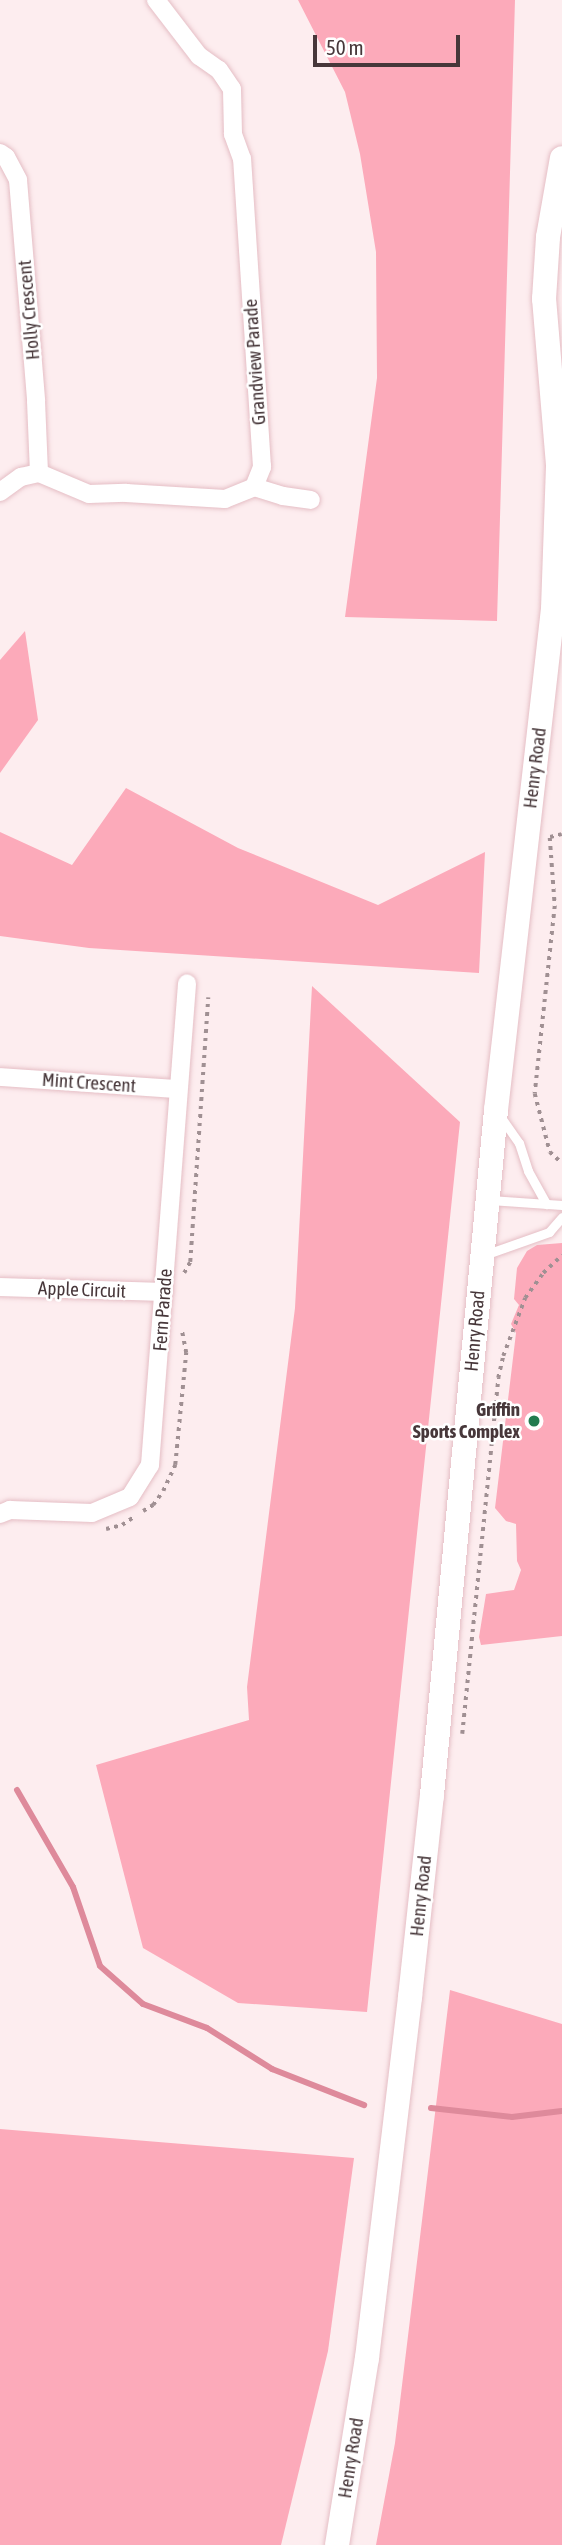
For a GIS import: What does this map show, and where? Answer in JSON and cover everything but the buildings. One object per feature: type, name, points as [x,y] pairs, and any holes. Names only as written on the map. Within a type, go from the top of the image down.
[{"type":"main road","name":"Henry Road","points":[[337,2545],[369,2345],[408,2011],[432,1795],[496,1110],[553,609],[558,465],[544,299],[548,237],[562,158]]},
{"type":"street","name":"Grandview Parade","points":[[156,0],[199,57],[219,70],[232,89],[233,134],[242,159],[262,467],[254,487]]},
{"type":"street","name":"Holly Crescent","points":[[0,153],[6,156],[18,180],[36,401],[39,473]]},
{"type":"street","points":[[0,492],[21,477],[39,473],[89,494],[126,493],[225,499],[254,487],[283,496],[311,500]]},
{"type":"street","name":"Fern Parade","points":[[0,1514],[10,1510],[92,1513],[130,1497],[150,1465],[187,983]]},
{"type":"street","name":"Mint Crescent","points":[[0,1077],[178,1089]]},
{"type":"street","name":"Apple Circuit","points":[[0,1287],[164,1292]]},
{"type":"lane","points":[[496,1110],[519,1143],[528,1171],[546,1204]]},
{"type":"lane","points":[[488,1200],[562,1205]]},
{"type":"lane","points":[[482,1256],[521,1240],[548,1233],[562,1217]]},
{"type":"path","points":[[549,827],[555,906],[535,1094],[550,1152],[562,1163]]},
{"type":"path","points":[[550,837],[562,834]]},
{"type":"shaded area","points":[[298,0],[515,0],[497,621],[345,617],[377,378],[376,252],[360,154],[345,92]]},
{"type":"shaded area","points":[[25,631],[38,720],[0,773],[0,660]]},
{"type":"shaded area","points":[[126,788],[238,848],[378,905],[485,852],[479,973],[89,948],[0,936],[0,832],[72,865]]},
{"type":"shaded area","points":[[312,986],[460,1122],[367,2012],[238,2003],[143,1948],[96,1765],[249,1720],[247,1687],[295,1308]]},
{"type":"shaded area","name":"Griffin Sports Complex","points":[[562,1243],[562,1636],[481,1645],[479,1637],[486,1594],[514,1590],[521,1570],[517,1561],[516,1524],[506,1521],[495,1508],[516,1333],[511,1324],[519,1305],[514,1299],[517,1268],[527,1251],[537,1245]]},
{"type":"shaded area","points":[[450,1990],[562,2024],[562,2545],[376,2545],[395,2443]]},
{"type":"shaded area","points":[[0,2129],[354,2158],[328,2351],[281,2545],[0,2545]]},
{"type":"waterway","points":[[17,1790],[73,1887],[100,1966],[143,2004],[207,2028],[272,2069],[364,2105]]},
{"type":"waterway","points":[[431,2108],[512,2117],[562,2111]]},
{"type":"place","name":"Griffin Sports Complex","points":[[534,1421]]}]
